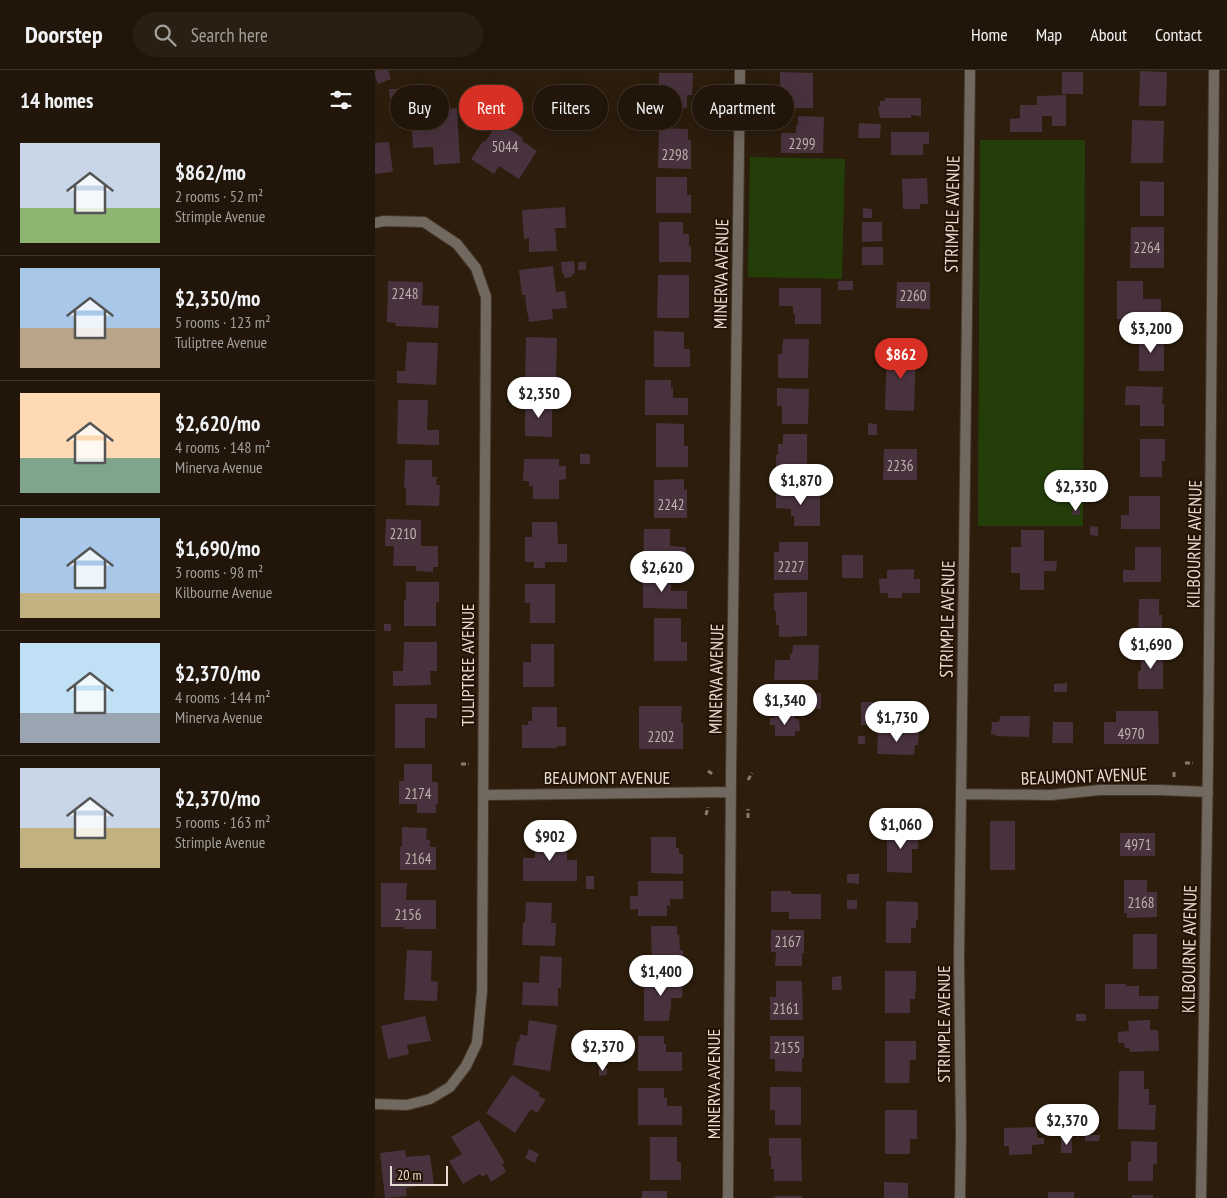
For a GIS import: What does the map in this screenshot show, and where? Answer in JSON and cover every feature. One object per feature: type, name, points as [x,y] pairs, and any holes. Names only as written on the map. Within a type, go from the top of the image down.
[{"type":"street","name":"MINERVA AVENUE","points":[[728,1198],[740,70]]},
{"type":"street","name":"STRIMPLE AVENUE","points":[[960,1198],[959,958],[970,70]]},
{"type":"street","name":"KILBOURNE AVENUE","points":[[1201,1198],[1208,792],[1215,70]]},
{"type":"street","name":"TULIPTREE AVENUE","points":[[375,223],[384,221],[424,222],[457,244],[476,268],[486,297],[482,991],[477,1043],[466,1066],[450,1087],[430,1099],[407,1105],[375,1104]]},
{"type":"street","name":"BEAUMONT AVENUE","points":[[961,794],[1051,795],[1100,790],[1208,792]]},
{"type":"street","name":"BEAUMONT AVENUE","points":[[483,795],[731,792]]},
{"type":"path","points":[[1185,763],[1193,763]]},
{"type":"path","points":[[461,764],[469,764]]},
{"type":"path","points":[[1174,770],[1174,778]]},
{"type":"path","points":[[708,771],[714,775]]},
{"type":"path","points":[[748,780],[752,773]]},
{"type":"path","points":[[707,815],[708,808]]},
{"type":"path","points":[[748,809],[748,818]]},
{"type":"green space","points":[[980,140],[1085,140],[1083,526],[978,526]]},
{"type":"green space","points":[[750,157],[845,159],[842,279],[748,277]]},
{"type":"building","points":[[388,70],[391,79],[378,84],[375,71]]},
{"type":"building","points":[[1140,71],[1167,72],[1166,106],[1139,106]]},
{"type":"building","points":[[780,72],[813,73],[813,108],[794,108],[794,85],[780,85]]},
{"type":"building","points":[[1062,72],[1083,72],[1083,94],[1062,94]]},
{"type":"building","points":[[659,73],[693,73],[692,95],[687,95],[687,108],[682,108],[682,85],[659,85]]},
{"type":"building","points":[[1066,95],[1066,126],[1052,126],[1052,116],[1042,116],[1042,132],[1010,132],[1010,119],[1020,118],[1020,105],[1037,105],[1037,96]]},
{"type":"building","points":[[885,98],[921,98],[921,116],[911,115],[911,118],[880,118],[878,106],[880,106],[880,101],[885,101]]},
{"type":"building","points":[[457,108],[460,163],[434,165],[433,147],[413,148],[412,130],[449,130],[449,109]]},
{"type":"building","points":[[798,116],[824,117],[823,153],[781,153],[781,133],[796,133]]},
{"type":"building","points":[[1132,120],[1164,121],[1163,163],[1131,163]]},
{"type":"building","points":[[859,123],[881,124],[880,138],[858,138]]},
{"type":"building","points":[[688,129],[688,140],[691,140],[691,169],[658,168],[659,130]]},
{"type":"building","points":[[493,130],[510,130],[537,151],[519,179],[499,166],[494,174],[471,159],[483,141],[485,142]]},
{"type":"building","points":[[891,132],[929,132],[929,144],[923,144],[923,155],[891,155]]},
{"type":"building","points":[[389,142],[393,172],[375,174],[375,143]]},
{"type":"building","points":[[656,177],[687,177],[687,195],[691,195],[691,213],[656,213]]},
{"type":"building","points":[[927,178],[928,204],[920,204],[920,209],[903,209],[902,179]]},
{"type":"building","points":[[1140,181],[1164,182],[1164,216],[1140,216]]},
{"type":"building","points":[[565,207],[566,228],[555,228],[557,251],[529,252],[529,238],[524,239],[522,210]]},
{"type":"building","points":[[863,208],[872,209],[872,218],[863,218]]},
{"type":"building","points":[[659,222],[683,222],[683,234],[689,234],[691,262],[659,262]]},
{"type":"building","points":[[862,222],[882,222],[882,241],[862,242]]},
{"type":"building","points":[[1131,227],[1164,227],[1164,268],[1130,268]]},
{"type":"building","points":[[862,247],[883,247],[883,265],[862,265]]},
{"type":"building","points":[[574,261],[575,274],[572,274],[572,277],[564,278],[561,262]]},
{"type":"building","points":[[578,262],[586,262],[586,270],[578,270]]},
{"type":"building","points":[[553,266],[556,292],[565,291],[567,308],[552,309],[553,319],[529,322],[525,295],[522,295],[519,270]]},
{"type":"building","points":[[658,275],[689,275],[689,318],[657,318]]},
{"type":"building","points":[[388,281],[423,282],[422,305],[439,306],[438,328],[395,326],[396,323],[387,322]]},
{"type":"building","points":[[838,281],[853,281],[853,290],[838,290]]},
{"type":"building","points":[[1117,281],[1143,281],[1143,299],[1161,299],[1161,321],[1117,319]]},
{"type":"building","points":[[897,282],[930,282],[930,309],[896,308]]},
{"type":"building","points":[[779,288],[821,288],[821,324],[795,324],[793,306],[779,306]]},
{"type":"building","points":[[654,331],[684,332],[684,349],[690,349],[690,367],[654,367]]},
{"type":"building","points":[[1139,336],[1164,336],[1164,371],[1139,371]]},
{"type":"building","points":[[526,337],[557,338],[556,379],[525,379]]},
{"type":"building","points":[[783,339],[809,339],[808,378],[778,378],[778,354],[782,354]]},
{"type":"building","points":[[407,342],[438,343],[436,385],[397,383],[397,371],[405,371]]},
{"type":"building","points":[[887,348],[916,349],[914,411],[885,410]]},
{"type":"building","points":[[645,380],[671,380],[673,398],[688,398],[688,415],[645,415]]},
{"type":"building","points":[[1126,386],[1163,387],[1164,426],[1140,426],[1140,405],[1125,405]]},
{"type":"building","points":[[777,388],[809,389],[808,424],[782,424],[782,406],[777,406]]},
{"type":"building","points":[[398,400],[428,400],[427,430],[439,430],[439,445],[397,444]]},
{"type":"building","points":[[525,401],[552,401],[552,437],[525,436]]},
{"type":"building","points":[[656,423],[684,424],[684,446],[688,446],[688,467],[656,467]]},
{"type":"building","points":[[868,423],[877,424],[877,435],[868,435]]},
{"type":"building","points":[[783,434],[807,434],[807,474],[776,474],[776,455],[778,455],[778,444],[783,444]]},
{"type":"building","points":[[1140,439],[1165,439],[1165,461],[1162,461],[1162,477],[1140,477]]},
{"type":"building","points":[[884,449],[917,449],[917,480],[883,480]]},
{"type":"building","points":[[580,454],[590,454],[590,464],[580,464]]},
{"type":"building","points":[[524,459],[559,459],[559,466],[566,466],[566,479],[559,480],[559,499],[533,499],[533,486],[529,486],[529,481],[523,481]]},
{"type":"building","points":[[405,460],[432,460],[432,477],[437,477],[436,485],[440,485],[439,506],[406,505],[406,488],[404,488]]},
{"type":"building","points":[[684,479],[684,490],[687,489],[687,518],[654,518],[654,480]]},
{"type":"building","points":[[776,490],[820,491],[820,526],[794,526],[794,516],[791,516],[791,509],[776,508]]},
{"type":"building","points":[[1129,496],[1160,496],[1160,529],[1121,529],[1121,515],[1129,515]]},
{"type":"building","points":[[1073,509],[1080,509],[1080,515],[1072,515]]},
{"type":"building","points":[[386,519],[421,520],[421,546],[438,546],[438,567],[433,567],[433,572],[416,571],[416,566],[393,566],[394,546],[385,546]]},
{"type":"building","points":[[532,522],[557,522],[558,544],[567,544],[567,562],[545,562],[545,568],[534,568],[534,562],[525,562],[525,537],[532,537]]},
{"type":"building","points":[[1090,526],[1098,527],[1098,536],[1090,535]]},
{"type":"building","points":[[644,529],[670,529],[670,546],[686,547],[686,565],[643,565]]},
{"type":"building","points":[[1021,530],[1044,530],[1044,561],[1057,561],[1056,571],[1044,571],[1044,590],[1020,590],[1020,573],[1011,573],[1011,547],[1021,547]]},
{"type":"building","points":[[779,542],[808,542],[808,580],[774,580],[774,552],[779,552]]},
{"type":"building","points":[[1135,547],[1161,547],[1161,582],[1123,582],[1123,570],[1135,570]]},
{"type":"building","points":[[842,555],[863,555],[863,578],[842,578]]},
{"type":"building","points":[[914,569],[914,579],[920,579],[920,593],[902,593],[902,598],[888,598],[888,593],[880,593],[879,579],[887,578],[887,570]]},
{"type":"building","points":[[643,573],[669,573],[671,591],[687,591],[687,609],[643,608]]},
{"type":"building","points":[[406,582],[439,582],[439,602],[436,602],[436,626],[404,626]]},
{"type":"building","points":[[525,584],[555,584],[555,623],[530,623],[530,603],[525,603]]},
{"type":"building","points":[[807,592],[807,636],[779,637],[779,625],[776,625],[776,611],[774,611],[774,593]]},
{"type":"building","points":[[1139,599],[1159,599],[1159,615],[1162,615],[1162,637],[1138,637]]},
{"type":"building","points":[[654,618],[681,618],[681,642],[687,642],[687,661],[654,661]]},
{"type":"building","points":[[384,624],[391,624],[391,631],[384,631]]},
{"type":"building","points":[[404,642],[437,642],[437,671],[430,671],[431,685],[393,686],[393,671],[403,671]]},
{"type":"building","points":[[531,644],[554,644],[554,687],[523,687],[523,662],[531,662]]},
{"type":"building","points":[[793,645],[819,645],[818,680],[774,680],[775,660],[790,660]]},
{"type":"building","points":[[1141,650],[1163,651],[1163,689],[1138,689],[1138,671],[1141,671]]},
{"type":"building","points":[[1067,683],[1067,692],[1054,692],[1054,684]]},
{"type":"building","points":[[803,693],[821,693],[821,709],[802,708]]},
{"type":"building","points":[[861,702],[881,702],[881,725],[861,725]]},
{"type":"building","points":[[395,704],[437,704],[437,718],[425,718],[425,748],[395,748]]},
{"type":"building","points":[[639,706],[682,706],[683,749],[639,749]]},
{"type":"building","points":[[532,707],[557,707],[557,727],[566,727],[566,746],[557,746],[557,748],[522,748],[522,725],[528,725],[528,721],[532,721]]},
{"type":"building","points":[[1116,711],[1158,711],[1159,744],[1104,744],[1104,722],[1116,722]]},
{"type":"building","points":[[775,716],[795,716],[795,719],[799,719],[800,731],[795,731],[795,736],[775,736],[775,725],[770,725],[770,718],[775,718]]},
{"type":"building","points":[[1000,716],[1030,716],[1029,737],[996,736],[991,734],[992,722],[999,722]]},
{"type":"building","points":[[1053,722],[1073,722],[1073,743],[1052,743]]},
{"type":"building","points":[[878,732],[919,733],[918,745],[915,745],[914,755],[877,754]]},
{"type":"building","points":[[858,736],[865,736],[865,744],[858,744]]},
{"type":"building","points":[[404,764],[432,764],[432,782],[438,782],[436,813],[417,813],[417,804],[399,804],[399,781],[404,781]]},
{"type":"building","points":[[990,821],[1015,821],[1015,870],[990,870]]},
{"type":"building","points":[[402,827],[427,828],[426,840],[430,840],[430,847],[436,847],[436,870],[400,870]]},
{"type":"building","points":[[887,830],[918,830],[918,849],[912,849],[912,873],[887,872]]},
{"type":"building","points":[[1120,833],[1155,833],[1155,856],[1120,856]]},
{"type":"building","points":[[535,837],[567,837],[567,860],[577,860],[577,881],[523,881],[523,858],[535,858]]},
{"type":"building","points":[[651,837],[676,837],[676,848],[679,848],[679,854],[683,854],[683,874],[651,873]]},
{"type":"building","points":[[847,874],[859,874],[859,884],[847,883]]},
{"type":"building","points":[[586,876],[594,876],[594,889],[586,889]]},
{"type":"building","points":[[1124,880],[1147,880],[1147,892],[1157,892],[1157,917],[1127,918],[1127,913],[1124,913]]},
{"type":"building","points":[[638,881],[683,881],[683,899],[670,899],[670,906],[667,905],[667,916],[638,916],[638,909],[630,910],[630,896],[638,896]]},
{"type":"building","points":[[381,883],[407,883],[406,900],[436,900],[436,929],[381,927]]},
{"type":"building","points":[[771,891],[791,891],[791,894],[821,894],[821,919],[789,919],[789,912],[771,912]]},
{"type":"building","points":[[847,900],[857,900],[857,909],[847,909]]},
{"type":"building","points":[[886,901],[918,902],[918,920],[916,920],[916,928],[911,928],[911,943],[886,943]]},
{"type":"building","points":[[526,902],[552,903],[551,923],[556,923],[555,946],[522,945]]},
{"type":"building","points":[[651,926],[677,926],[680,950],[683,950],[683,969],[652,970]]},
{"type":"building","points":[[771,930],[804,930],[802,966],[775,966],[776,952],[771,952]]},
{"type":"building","points":[[1133,934],[1157,934],[1157,969],[1133,969]]},
{"type":"building","points":[[407,950],[432,951],[431,981],[438,982],[437,1001],[404,1000]]},
{"type":"building","points":[[540,956],[562,957],[561,988],[558,988],[558,1006],[522,1005],[523,982],[539,983]]},
{"type":"building","points":[[885,971],[916,971],[915,999],[910,999],[910,1013],[885,1013]]},
{"type":"building","points":[[841,976],[842,990],[832,990],[832,977]]},
{"type":"building","points":[[644,978],[683,978],[682,998],[671,998],[669,1021],[644,1021]]},
{"type":"building","points":[[776,981],[802,981],[803,1020],[770,1020],[770,997],[776,997]]},
{"type":"building","points":[[1105,984],[1139,986],[1139,996],[1159,996],[1158,1009],[1105,1009]]},
{"type":"building","points":[[1076,1014],[1086,1014],[1086,1021],[1076,1021]]},
{"type":"building","points":[[425,1016],[431,1041],[407,1045],[409,1054],[388,1059],[381,1026]]},
{"type":"building","points":[[529,1020],[557,1025],[550,1071],[513,1065],[517,1041],[519,1042],[520,1034],[527,1036]]},
{"type":"building","points":[[1150,1020],[1150,1030],[1158,1030],[1159,1051],[1130,1052],[1129,1048],[1125,1048],[1124,1043],[1118,1043],[1118,1032],[1129,1031],[1128,1021]]},
{"type":"building","points":[[638,1036],[664,1036],[666,1052],[682,1052],[682,1071],[638,1071]]},
{"type":"building","points":[[770,1036],[804,1036],[802,1072],[775,1071],[775,1059],[770,1059]]},
{"type":"building","points":[[885,1041],[916,1041],[916,1060],[910,1060],[909,1083],[885,1083]]},
{"type":"building","points":[[607,1068],[607,1075],[599,1076],[599,1069]]},
{"type":"building","points":[[1119,1071],[1144,1071],[1144,1089],[1149,1089],[1149,1105],[1156,1105],[1155,1130],[1118,1129]]},
{"type":"building","points":[[512,1075],[540,1093],[539,1096],[546,1100],[537,1113],[531,1109],[515,1133],[486,1113]]},
{"type":"building","points":[[770,1087],[801,1087],[801,1125],[775,1125],[775,1110],[770,1110]]},
{"type":"building","points":[[638,1088],[664,1088],[664,1098],[667,1098],[667,1106],[682,1106],[682,1125],[638,1125]]},
{"type":"building","points":[[885,1110],[917,1110],[917,1139],[910,1139],[910,1154],[885,1154]]},
{"type":"building","points":[[479,1120],[505,1163],[502,1164],[506,1172],[491,1182],[487,1174],[482,1177],[480,1174],[463,1184],[449,1161],[462,1154],[451,1137]]},
{"type":"building","points":[[1037,1127],[1037,1138],[1044,1138],[1044,1144],[1032,1145],[1032,1154],[1009,1155],[1009,1146],[1004,1146],[1004,1128]]},
{"type":"building","points":[[1085,1135],[1100,1135],[1099,1141],[1085,1141]]},
{"type":"building","points":[[650,1137],[677,1137],[677,1162],[681,1162],[681,1180],[650,1180]]},
{"type":"building","points":[[769,1138],[801,1138],[802,1181],[774,1181],[774,1169],[771,1169],[771,1156],[769,1156]]},
{"type":"building","points":[[1061,1139],[1072,1139],[1072,1153],[1061,1153]]},
{"type":"building","points":[[1131,1141],[1157,1142],[1157,1164],[1153,1164],[1153,1181],[1128,1181],[1128,1162],[1131,1162]]},
{"type":"building","points":[[529,1149],[539,1154],[535,1163],[525,1158]]},
{"type":"building","points":[[405,1150],[406,1157],[430,1155],[434,1184],[406,1188],[407,1196],[385,1198],[380,1153]]},
{"type":"building","points":[[884,1182],[908,1183],[908,1198],[884,1198]]},
{"type":"building","points":[[642,1191],[667,1191],[667,1198],[642,1198]]},
{"type":"building","points":[[1048,1192],[1074,1192],[1074,1198],[1048,1198]]},
{"type":"building","points":[[1132,1195],[1153,1195],[1153,1198],[1132,1198]]},
{"type":"building","points":[[775,1196],[802,1196],[802,1198],[775,1198]]}]
